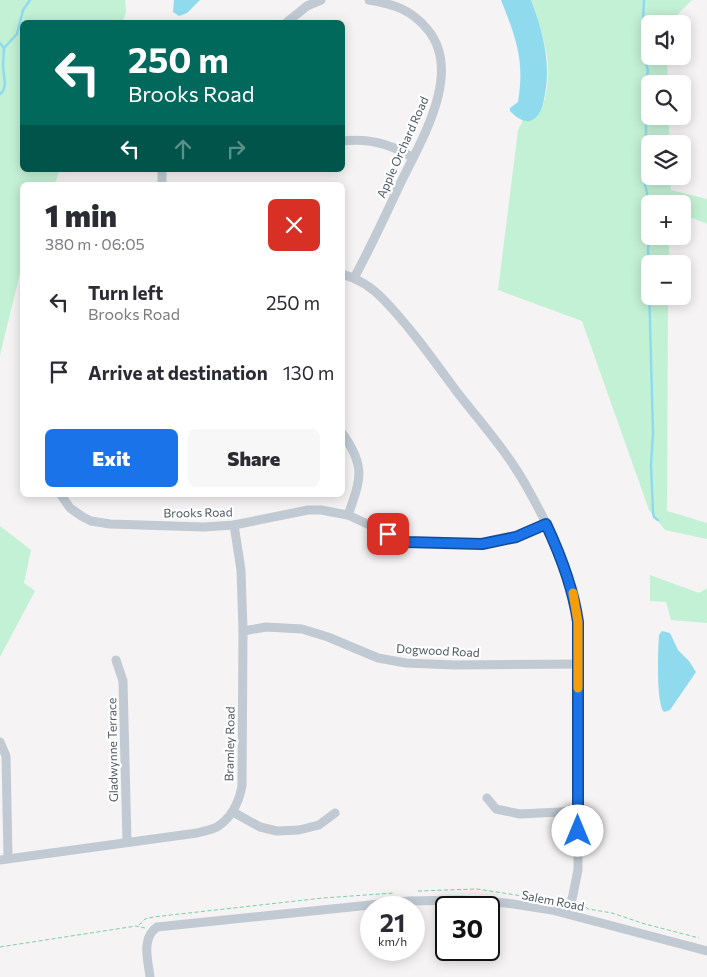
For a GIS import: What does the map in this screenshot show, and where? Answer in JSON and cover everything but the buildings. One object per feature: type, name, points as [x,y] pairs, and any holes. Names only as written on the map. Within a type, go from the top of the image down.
[{"type":"street","points":[[290,20],[307,6],[321,0]]},
{"type":"street","name":"Apple Orchard Road","points":[[354,278],[436,108],[441,80],[441,57],[438,46],[433,36],[419,19],[398,7],[369,0]]},
{"type":"street","points":[[345,140],[354,139],[377,142],[413,158]]},
{"type":"street","points":[[345,275],[367,284],[384,299],[514,465],[529,490],[560,553],[575,599],[578,622],[578,870],[569,914]]},
{"type":"street","points":[[345,437],[353,447],[358,460],[359,473],[356,494],[348,515]]},
{"type":"street","name":"Brooks Road","points":[[62,497],[70,508],[83,517],[91,521],[110,524],[234,525],[308,510],[321,510],[348,515],[406,542],[482,544],[516,537],[546,524]]},
{"type":"street","name":"Bramley Road","points":[[233,812],[242,786],[243,630],[241,570],[234,525]]},
{"type":"street","name":"Dogwood Road","points":[[243,630],[266,627],[302,629],[328,637],[378,658],[406,663],[454,665],[578,664]]},
{"type":"street","name":"Gladwynne Terrace","points":[[116,660],[123,681],[127,842]]},
{"type":"street","points":[[0,742],[6,756],[4,859],[197,833],[217,826],[233,812],[260,827],[277,830],[299,830],[319,825],[335,813]]},
{"type":"street","points":[[487,798],[496,809],[520,814],[579,811]]},
{"type":"street","name":"Salem Road","points":[[152,930],[164,926],[345,907],[435,900],[506,903],[569,914],[707,951]]},
{"type":"street","points":[[150,977],[147,942],[152,930]]},
{"type":"path","points":[[581,903],[588,909],[612,913],[699,938]]},
{"type":"path","points":[[0,947],[136,926],[152,930]]},
{"type":"green space","points":[[0,0],[125,0],[126,13],[123,20],[20,20],[20,172],[59,172],[55,182],[20,182],[20,273],[0,355]]},
{"type":"green space","points":[[531,0],[692,0],[677,15],[641,15],[641,65],[667,65],[668,75],[641,75],[641,125],[669,125],[669,135],[641,135],[641,185],[671,185],[671,190],[691,195],[641,195],[641,245],[669,245],[669,255],[641,255],[641,305],[668,305],[667,511],[707,523],[707,539],[665,530],[649,510],[582,321],[498,290],[518,130],[523,120],[531,119],[538,114],[546,96],[548,64],[540,28]]},
{"type":"green space","points":[[691,195],[707,199],[707,224],[691,219]]},
{"type":"green space","points":[[0,526],[31,550],[24,583],[35,591],[0,657]]},
{"type":"green space","points":[[650,575],[699,593],[707,588],[707,623],[671,620],[666,602],[650,601]]},
{"type":"water","points":[[174,0],[200,0],[187,13],[179,16],[173,12]]},
{"type":"water","points":[[501,0],[531,0],[542,36],[547,61],[544,102],[541,110],[531,121],[521,120],[510,111],[510,108],[518,102],[520,61],[515,38]]},
{"type":"water","points":[[662,631],[670,633],[678,650],[689,661],[696,672],[670,710],[664,712],[661,707],[658,676],[659,635]]},
{"type":"waterway","points":[[20,20],[23,10],[30,0]]},
{"type":"waterway","points":[[644,0],[643,21],[646,31],[644,41],[648,71],[646,80],[648,92],[646,159],[648,170],[644,181],[647,192],[647,219],[650,235],[648,249],[653,434],[651,465],[653,512],[654,517],[658,520]]},
{"type":"waterway","points":[[4,48],[17,34],[20,22]]},
{"type":"waterway","points":[[0,43],[4,48],[5,84],[0,94]]},
{"type":"slow traffic","points":[[573,593],[578,622],[578,688]]},
{"type":"route","points":[[388,534],[406,542],[482,544],[516,537],[546,524],[560,553],[575,599],[578,622],[578,831]]}]
